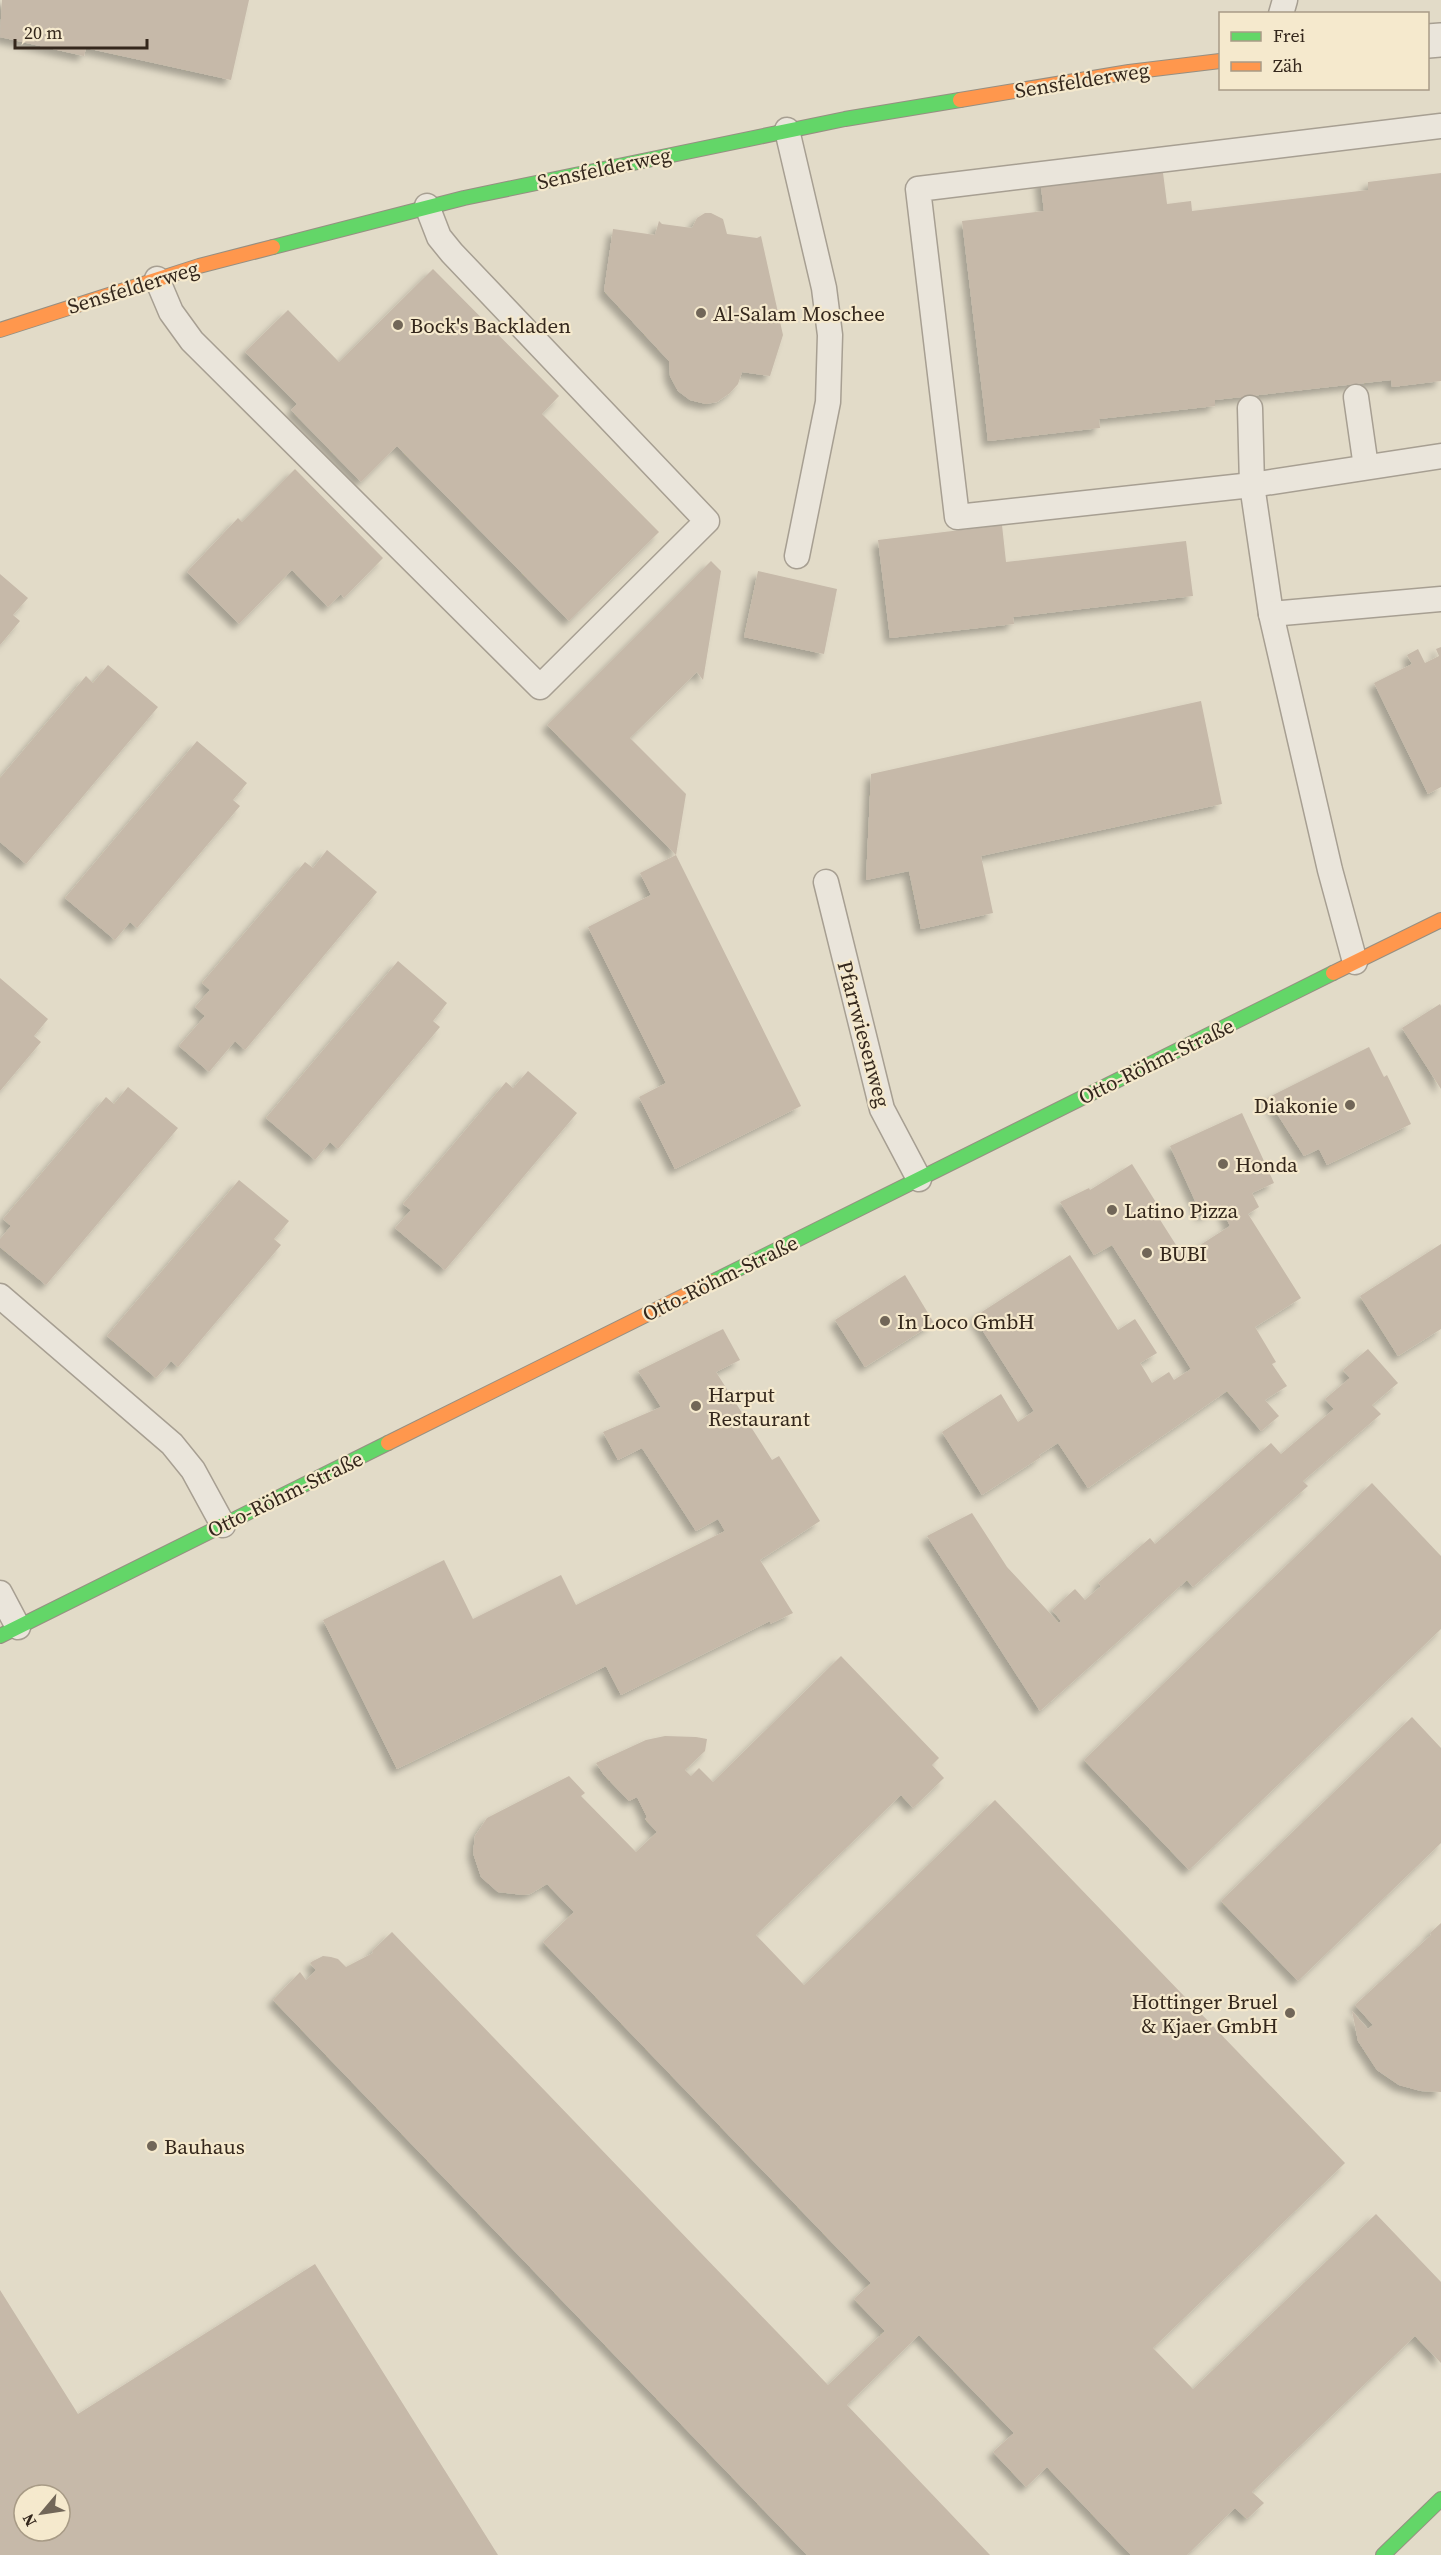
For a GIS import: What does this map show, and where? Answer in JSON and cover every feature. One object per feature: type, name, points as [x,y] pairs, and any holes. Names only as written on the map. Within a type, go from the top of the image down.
[{"type":"street","name":"Sensfelderweg","points":[[0,330],[157,279],[257,250],[427,206],[787,130],[1106,76],[1219,61]]},
{"type":"street","name":"Otto-Röhm-Straße","points":[[9,1631],[1441,920]]},
{"type":"street","points":[[1383,2555],[1441,2499]]},
{"type":"lane","points":[[1441,126],[918,189],[957,517],[1252,485],[1441,456]]},
{"type":"lane","points":[[787,130],[824,288],[831,345],[828,402],[797,556]]},
{"type":"lane","points":[[157,279],[171,312],[192,342],[540,687],[707,521],[452,253],[439,237],[427,206]]},
{"type":"lane","points":[[1356,397],[1366,467]]},
{"type":"lane","points":[[1250,408],[1252,485],[1271,614],[1330,870],[1355,962]]},
{"type":"lane","points":[[1271,614],[1441,599]]},
{"type":"lane","name":"Pfarrwiesenweg","points":[[826,882],[882,1109],[918,1179]]},
{"type":"lane","points":[[0,1296],[172,1444],[192,1470],[223,1525]]},
{"type":"lane","points":[[0,1593],[9,1631]]},
{"type":"building","points":[[2,0],[249,0],[231,80],[86,48],[84,56],[0,37]]},
{"type":"building","points":[[1162,165],[1167,204],[1191,201],[1192,211],[1368,190],[1368,182],[1441,173],[1441,381],[1392,387],[1391,380],[1215,400],[1215,406],[1099,419],[1100,428],[988,441],[962,221],[1044,211],[1040,179]]},
{"type":"building","name":"Al-Salam Moschee","points":[[705,213],[711,213],[723,219],[727,234],[757,238],[761,236],[783,335],[770,376],[742,372],[738,384],[730,393],[717,402],[706,404],[690,400],[678,391],[670,376],[669,361],[604,291],[613,229],[655,235],[659,221],[662,224],[692,228],[697,218]]},
{"type":"building","points":[[433,269],[559,396],[542,414],[659,532],[569,621],[397,446],[361,482],[291,410],[297,404],[245,352],[288,310],[339,362]]},
{"type":"building","points":[[295,469],[383,558],[344,598],[341,594],[328,607],[292,570],[239,624],[187,572],[238,518],[242,522]]},
{"type":"building","points":[[1002,525],[1006,562],[1186,541],[1193,596],[1013,617],[1014,624],[890,638],[878,540]]},
{"type":"building","points":[[711,561],[721,571],[703,680],[697,672],[630,738],[686,794],[676,855],[547,725]]},
{"type":"building","points":[[758,571],[837,589],[824,654],[744,637]]},
{"type":"building","points":[[0,574],[28,598],[13,615],[20,621],[0,645]]},
{"type":"building","points":[[1441,647],[1441,787],[1428,794],[1374,683],[1412,664],[1407,655],[1418,649],[1425,663],[1439,656],[1436,649]]},
{"type":"building","points":[[108,665],[158,707],[26,864],[0,842],[0,778],[86,676],[93,683]]},
{"type":"building","points":[[1201,701],[1222,804],[981,856],[993,913],[921,929],[909,871],[866,880],[871,774]]},
{"type":"building","points":[[197,741],[247,783],[233,800],[240,806],[137,928],[130,922],[115,940],[65,898]]},
{"type":"building","points":[[327,850],[377,892],[245,1050],[235,1041],[209,1072],[179,1046],[205,1016],[195,1007],[210,990],[202,983],[305,862],[313,868]]},
{"type":"building","points":[[676,855],[801,1106],[675,1169],[639,1097],[666,1083],[588,927],[651,895],[640,873]]},
{"type":"building","points":[[398,961],[447,1003],[433,1021],[440,1027],[338,1149],[330,1142],[315,1160],[266,1118]]},
{"type":"building","points":[[0,978],[48,1019],[34,1036],[41,1042],[0,1091]]},
{"type":"building","points":[[1440,1004],[1441,1006],[1441,1089],[1402,1028]]},
{"type":"building","name":"Diakonie","points":[[1369,1047],[1384,1077],[1387,1075],[1411,1124],[1327,1165],[1319,1149],[1304,1156],[1267,1098]]},
{"type":"building","points":[[528,1071],[577,1113],[445,1270],[395,1228],[411,1210],[403,1204],[506,1082],[513,1088]]},
{"type":"building","points":[[128,1087],[178,1128],[46,1285],[0,1247],[0,1239],[11,1226],[3,1219],[106,1097],[114,1104]]},
{"type":"building","points":[[1242,1113],[1274,1183],[1252,1193],[1259,1207],[1248,1214],[1301,1298],[1255,1327],[1276,1362],[1272,1364],[1287,1386],[1265,1400],[1279,1416],[1261,1431],[1227,1391],[1088,1488],[1058,1443],[1039,1455],[1041,1457],[982,1495],[942,1432],[1001,1394],[1018,1422],[1034,1411],[974,1317],[1070,1255],[1118,1330],[1135,1319],[1157,1353],[1140,1363],[1152,1383],[1169,1372],[1174,1380],[1191,1369],[1112,1245],[1094,1255],[1060,1202],[1089,1188],[1090,1190],[1132,1164],[1162,1212],[1157,1215],[1183,1256],[1230,1226],[1221,1207],[1202,1216],[1170,1146]]},
{"type":"building","points":[[239,1180],[289,1221],[274,1239],[281,1245],[178,1367],[171,1361],[156,1378],[107,1336]]},
{"type":"building","points":[[1441,1244],[1441,1329],[1398,1356],[1360,1296]]},
{"type":"building","name":"In Loco GmbH","points":[[905,1275],[934,1323],[865,1367],[835,1320]]},
{"type":"building","points":[[723,1329],[740,1360],[716,1372],[772,1460],[779,1456],[820,1521],[760,1560],[793,1613],[770,1624],[770,1621],[621,1695],[606,1666],[397,1769],[323,1620],[444,1560],[473,1619],[561,1575],[576,1605],[725,1531],[718,1519],[696,1531],[642,1448],[618,1460],[603,1432],[661,1407],[638,1371]]},
{"type":"building","points":[[1368,1349],[1398,1383],[1372,1405],[1381,1414],[1303,1481],[1308,1486],[1193,1587],[1187,1580],[1040,1711],[927,1536],[972,1513],[1007,1567],[1059,1623],[1061,1621],[1052,1610],[1075,1589],[1085,1600],[1101,1586],[1098,1583],[1150,1538],[1155,1544],[1271,1443],[1281,1454],[1334,1409],[1325,1399],[1350,1378],[1343,1370]]},
{"type":"building","points":[[1372,1483],[1441,1556],[1441,1629],[1189,1870],[1084,1760]]},
{"type":"building","points":[[841,1656],[939,1758],[932,1765],[944,1778],[913,1808],[901,1795],[756,1935],[804,1985],[995,1800],[1345,2163],[1153,2348],[1193,2389],[1376,2214],[1441,2282],[1441,2363],[1415,2336],[1252,2492],[1264,2503],[1247,2519],[1235,2508],[1187,2555],[1131,2555],[1047,2467],[1026,2487],[993,2452],[1014,2433],[919,2335],[847,2405],[990,2555],[807,2555],[273,2000],[300,1972],[306,1980],[316,1970],[310,1963],[313,1961],[323,1956],[331,1957],[338,1959],[346,1967],[373,1953],[372,1951],[392,1932],[828,2385],[885,2331],[854,2299],[871,2283],[543,1942],[574,1912],[547,1884],[530,1894],[498,1892],[481,1877],[473,1853],[475,1836],[487,1818],[569,1776],[585,1793],[581,1796],[636,1852],[657,1832],[645,1819],[647,1817],[637,1797],[629,1801],[604,1775],[596,1763],[646,1740],[665,1736],[696,1737],[707,1739],[705,1751],[685,1770],[691,1776],[699,1768],[713,1782]]},
{"type":"building","points":[[1412,1717],[1441,1748],[1441,1843],[1298,1981],[1221,1901]]},
{"type":"building","points":[[1441,1923],[1441,2092],[1421,2091],[1399,2085],[1377,2070],[1358,2041],[1352,2011],[1368,2029],[1373,2025],[1355,2005]]},
{"type":"building","points":[[315,2264],[498,2555],[0,2555],[0,2290],[78,2414]]},
{"type":"traffic: fast","points":[[273,247],[464,198],[845,119],[960,100]]},
{"type":"traffic: fast","points":[[712,1282],[1333,973]]},
{"type":"traffic: fast","points":[[0,1636],[388,1443]]},
{"type":"traffic: fast","points":[[1383,2555],[1441,2499]]},
{"type":"traffic: slow","points":[[960,100],[1129,72],[1219,61]]},
{"type":"traffic: slow","points":[[0,330],[199,266],[273,247]]},
{"type":"traffic: slow","points":[[1333,973],[1441,920]]},
{"type":"traffic: slow","points":[[388,1443],[712,1282]]},
{"type":"place","name":"Al-Salam Moschee","points":[[701,313]]},
{"type":"place","name":"Bock's Backladen","points":[[398,325]]},
{"type":"place","name":"Diakonie","points":[[1350,1105]]},
{"type":"place","name":"Honda","points":[[1223,1164]]},
{"type":"place","name":"Latino Pizza","points":[[1112,1210]]},
{"type":"place","name":"BUBI","points":[[1147,1253]]},
{"type":"place","name":"In Loco GmbH","points":[[885,1321]]},
{"type":"place","name":"Harput Restaurant","points":[[696,1406]]},
{"type":"place","name":"Hottinger Bruel & Kjaer GmbH","points":[[1290,2013]]},
{"type":"place","name":"Bauhaus","points":[[152,2146]]}]
